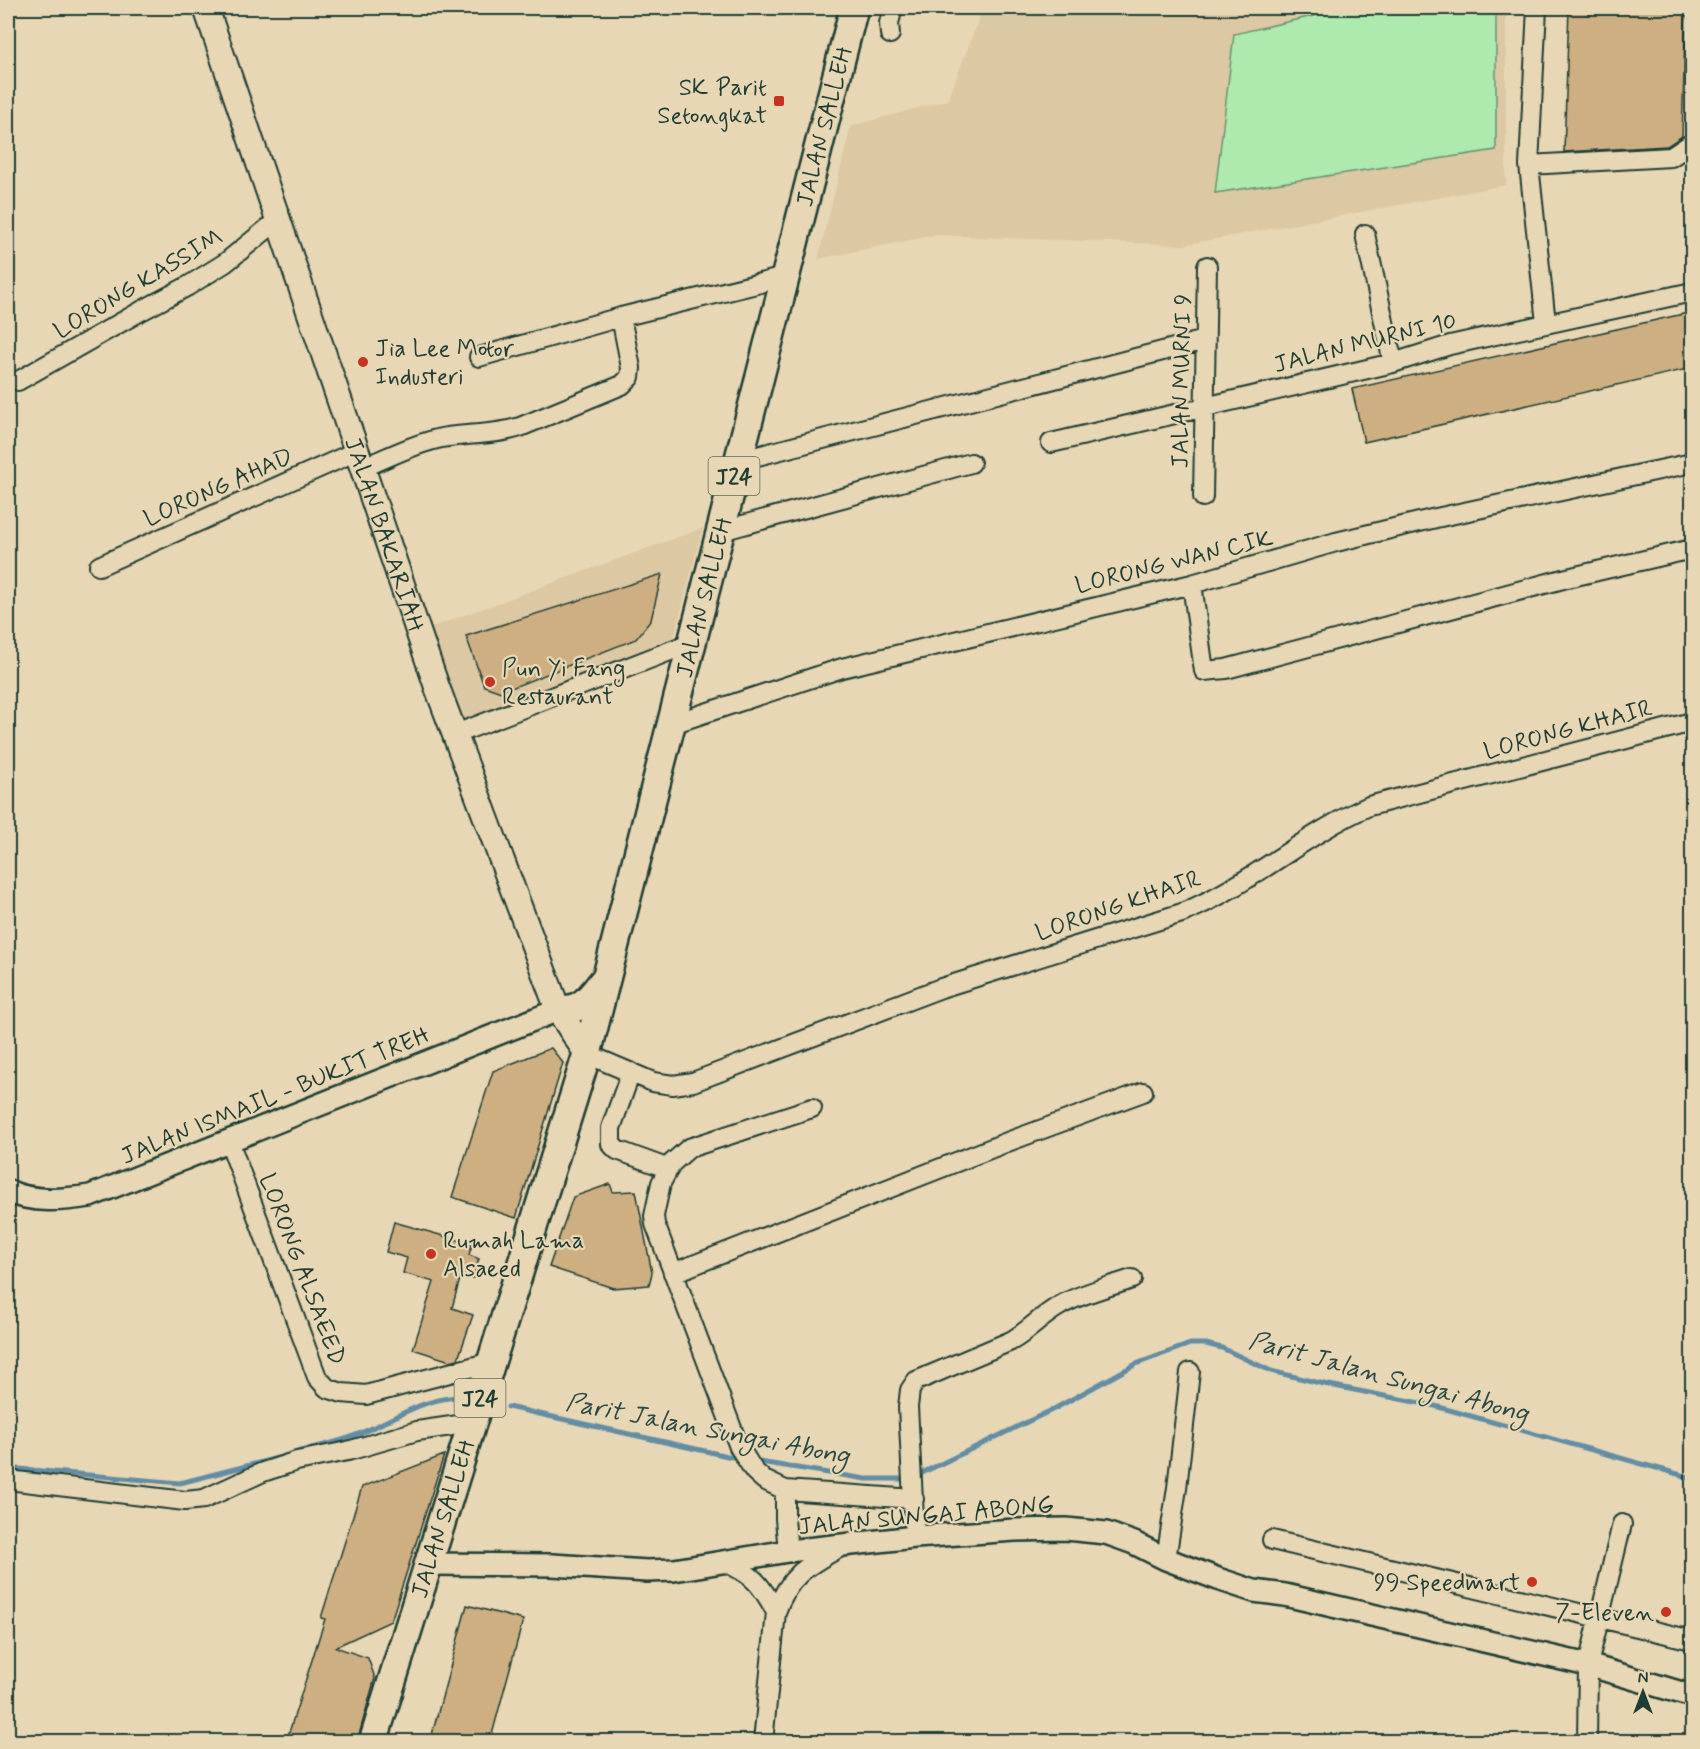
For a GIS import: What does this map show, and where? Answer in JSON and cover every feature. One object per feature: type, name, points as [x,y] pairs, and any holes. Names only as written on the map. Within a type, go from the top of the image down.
[{"type":"main road","name":"JALAN BAKARIAH","points":[[206,8],[437,687],[558,1010],[587,1054]]},
{"type":"main road","name":"JALAN SALLEH","points":[[607,976],[854,8]]},
{"type":"main road","points":[[558,1010],[577,1009],[607,976]]},
{"type":"main road","name":"J24","points":[[587,1054],[607,976]]},
{"type":"main road","name":"JALAN SALLEH","points":[[373,1742],[587,1054]]},
{"type":"street","points":[[890,34],[889,23],[893,8]]},
{"type":"street","points":[[1538,8],[1529,165],[1546,323]]},
{"type":"street","points":[[1529,165],[1671,157],[1692,143]]},
{"type":"street","name":"LORONG KASSIM","points":[[18,381],[188,286],[225,263],[278,220]]},
{"type":"street","points":[[1365,234],[1393,363]]},
{"type":"street","name":"JALAN MURNI 9","points":[[1203,497],[1207,266]]},
{"type":"street","points":[[479,357],[621,317],[785,277]]},
{"type":"street","name":"JALAN MURNI 10","points":[[1051,443],[1393,363],[1450,345],[1692,292]]},
{"type":"street","name":"LORONG AHAD","points":[[99,566],[360,460],[424,442],[514,429],[621,385],[630,377],[631,368],[621,317]]},
{"type":"street","points":[[738,461],[1204,340]]},
{"type":"street","points":[[721,531],[971,463]]},
{"type":"street","name":"LORONG WAN CIK","points":[[672,724],[842,668],[1191,584],[1336,542],[1436,518],[1692,464]]},
{"type":"street","points":[[1191,584],[1204,671],[1247,663],[1563,579],[1692,549]]},
{"type":"street","points":[[456,734],[693,642]]},
{"type":"street","name":"LORONG KHAIR","points":[[587,1054],[653,1082],[673,1085],[693,1082],[940,988],[1182,913],[1210,902],[1342,818],[1369,806],[1692,722]]},
{"type":"street","name":"JALAN ISMAIL - BUKIT TREH","points":[[8,1191],[17,1195],[63,1200],[90,1196],[558,1010]]},
{"type":"street","points":[[631,1072],[611,1128],[611,1144],[617,1150],[669,1169]]},
{"type":"street","points":[[673,1273],[999,1145],[1143,1092]]},
{"type":"street","points":[[812,1108],[689,1148],[672,1163],[661,1183],[654,1216],[673,1273],[739,1447],[754,1471],[764,1480],[785,1490],[914,1499]]},
{"type":"street","name":"LORONG ALSAEED","points":[[229,1141],[317,1377],[327,1388],[342,1393],[366,1395],[491,1362]]},
{"type":"street","points":[[915,1537],[908,1407],[910,1390],[916,1381],[1011,1341],[1062,1304],[1132,1279]]},
{"type":"street","points":[[1166,1559],[1177,1488],[1190,1372]]},
{"type":"street","points":[[8,1479],[185,1501],[204,1499],[263,1472],[297,1461],[348,1451],[417,1431],[472,1424]]},
{"type":"street","points":[[785,1490],[788,1551]]},
{"type":"street","points":[[1587,1742],[1588,1665],[1622,1524]]},
{"type":"street","name":"JALAN SUNGAI ABONG","points":[[428,1564],[552,1565],[647,1571],[674,1570],[788,1551],[915,1537],[1015,1530],[1066,1529],[1106,1533],[1134,1543],[1166,1559],[1254,1591],[1285,1595],[1588,1665],[1692,1696]]},
{"type":"street","points":[[1272,1540],[1692,1640]]},
{"type":"street","points":[[763,1742],[776,1612],[780,1599],[790,1582],[806,1566],[847,1544]]},
{"type":"street","points":[[723,1561],[755,1579],[776,1612]]},
{"type":"shaded area","points":[[983,8],[1506,8],[1506,185],[1183,245],[935,235],[818,259],[851,126],[948,100]]},
{"type":"shaded area","points":[[703,528],[673,641],[464,722],[429,628]]},
{"type":"green space","points":[[1348,8],[1496,8],[1496,150],[1215,193],[1234,34]]},
{"type":"building","points":[[1569,8],[1686,8],[1682,136],[1667,146],[1564,152]]},
{"type":"building","points":[[1692,312],[1692,368],[1364,442],[1352,389]]},
{"type":"building","points":[[662,574],[651,620],[636,639],[501,692],[484,686],[466,636]]},
{"type":"building","points":[[551,1048],[563,1063],[516,1218],[452,1197],[493,1071]]},
{"type":"building","points":[[610,1184],[613,1192],[636,1191],[652,1273],[649,1285],[613,1288],[549,1267],[573,1197]]},
{"type":"building","points":[[394,1222],[472,1244],[469,1255],[479,1259],[473,1278],[461,1275],[452,1308],[473,1315],[458,1359],[450,1361],[413,1349],[434,1282],[403,1273],[407,1258],[386,1252]]},
{"type":"building","points":[[444,1455],[391,1621],[335,1647],[368,1658],[375,1678],[357,1742],[286,1742],[325,1619],[321,1618],[362,1487]]},
{"type":"building","points":[[467,1605],[523,1620],[490,1742],[430,1742]]},
{"type":"waterway","name":"Parit Jalan Sungai Abong","points":[[922,1473],[1054,1409],[1136,1364],[1190,1344],[1206,1344],[1222,1348],[1271,1371],[1435,1406],[1692,1478]]},
{"type":"waterway","points":[[297,1452],[351,1437],[421,1405],[465,1397]]},
{"type":"waterway","name":"Parit Jalan Sungai Abong","points":[[508,1407],[741,1459]]},
{"type":"waterway","points":[[8,1468],[180,1483],[285,1456]]},
{"type":"waterway","name":"Parit Jalan Sungai Abong","points":[[754,1461],[866,1479],[900,1479]]},
{"type":"place","name":"SK Parit Setongkat","points":[[779,101]]},
{"type":"place","name":"Jia Lee Motor Industeri","points":[[363,362]]},
{"type":"place","name":"Pun Yi Fang Restaurant","points":[[490,682]]},
{"type":"place","name":"Rumah Lama Alsaeed","points":[[431,1254]]},
{"type":"place","name":"99 Speedmart","points":[[1532,1582]]},
{"type":"place","name":"7-Eleven","points":[[1666,1612]]}]
